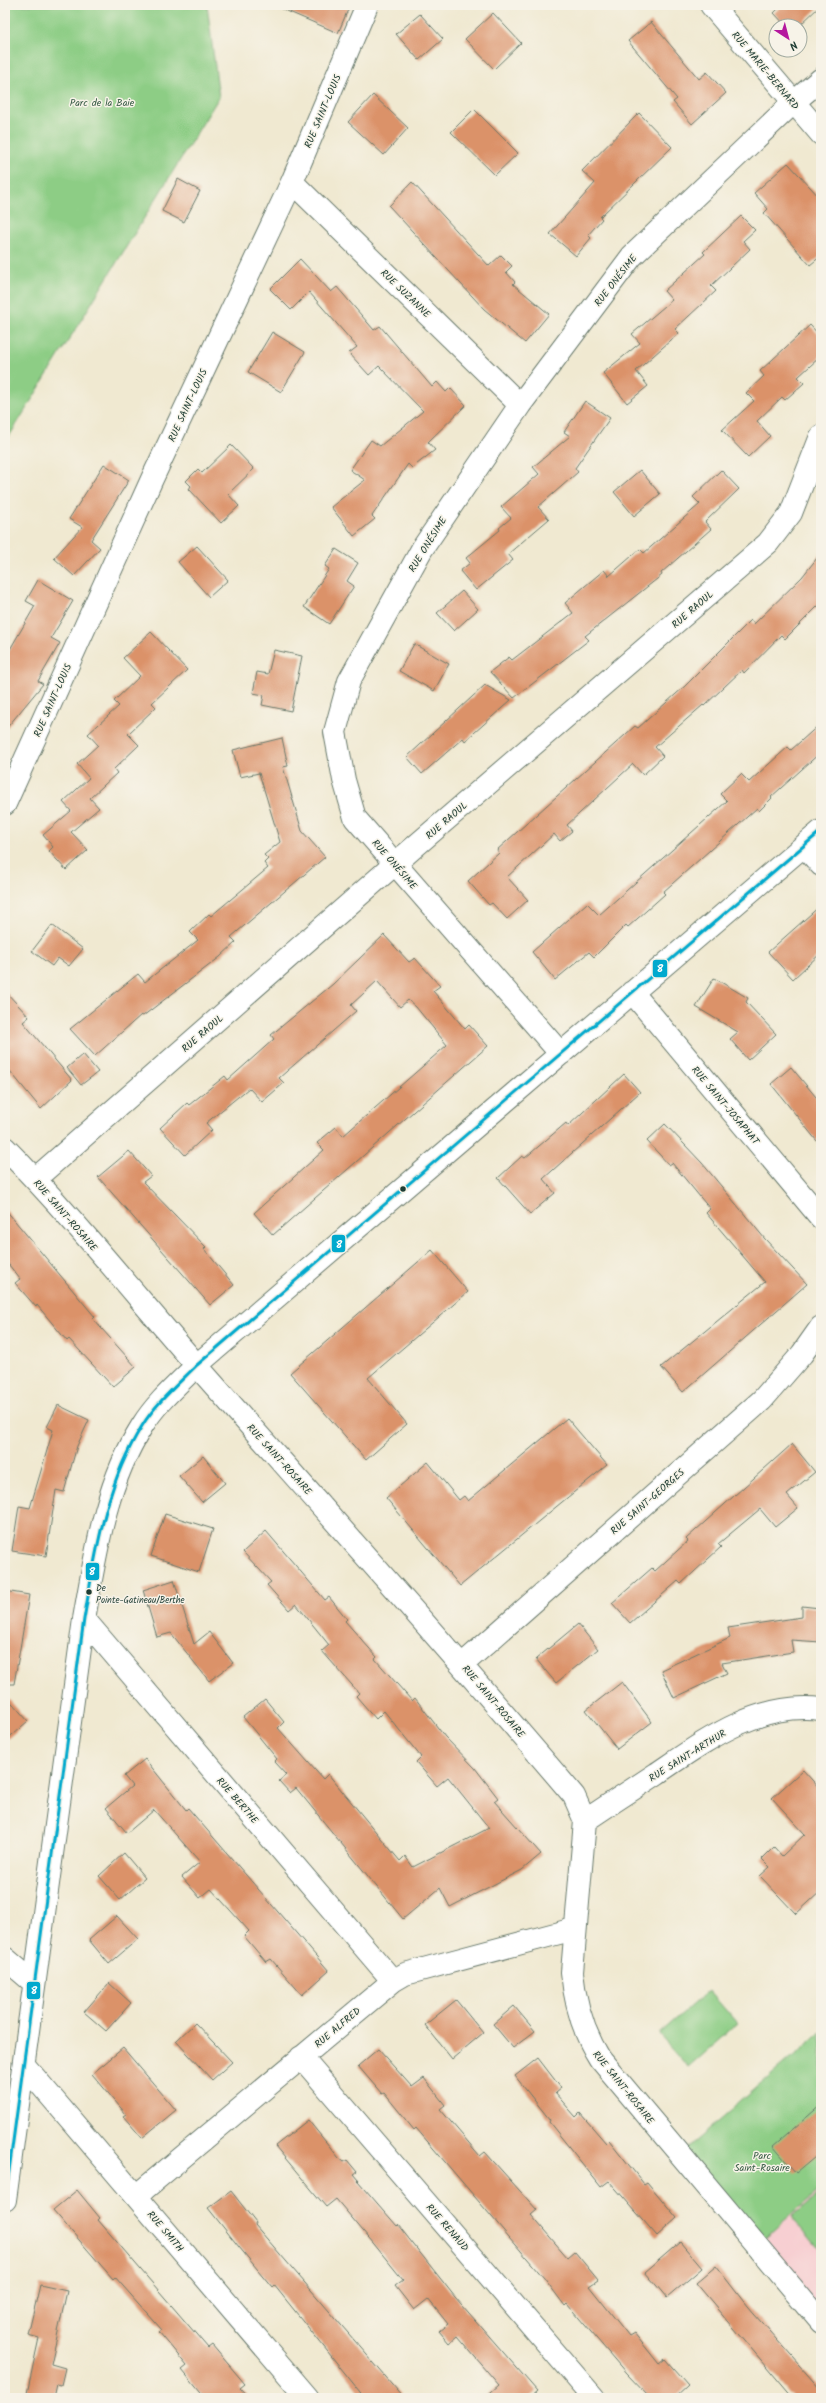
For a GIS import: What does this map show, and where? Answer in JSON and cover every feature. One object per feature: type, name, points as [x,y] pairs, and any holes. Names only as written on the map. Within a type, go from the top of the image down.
[{"type":"street","name":"RUE SAINT-LOUIS","points":[[5,804],[152,479],[292,182],[367,5]]},
{"type":"street","name":"RUE MARIE-BERNARD","points":[[711,5],[821,134]]},
{"type":"street","name":"RUE ONÉSIME","points":[[561,1054],[355,818],[344,780],[334,732],[349,681],[422,549],[520,405],[632,256],[794,102],[821,79]]},
{"type":"street","name":"RUE SUZANNE","points":[[292,182],[520,405]]},
{"type":"street","name":"RUE RAOUL","points":[[36,1179],[395,864],[768,543],[791,513],[821,436]]},
{"type":"street","points":[[5,2200],[84,1619],[99,1533],[107,1503],[122,1464],[143,1425],[160,1403],[197,1366],[821,831]]},
{"type":"street","points":[[804,846],[821,865]]},
{"type":"street","name":"RUE SAINT-JOSAPHAT","points":[[632,992],[821,1218]]},
{"type":"street","name":"RUE SAINT-ROSAIRE","points":[[5,1148],[36,1179],[197,1366],[463,1664],[574,1796],[584,1821],[574,1929],[572,1972],[574,1994],[587,2040],[610,2071],[821,2322]]},
{"type":"street","name":"RUE SAINT-GEORGES","points":[[463,1664],[762,1400],[781,1379],[821,1327]]},
{"type":"street","name":"RUE BERTHE","points":[[84,1619],[393,1981]]},
{"type":"street","name":"RUE SAINT-ARTHUR","points":[[584,1821],[725,1730],[769,1712],[807,1707],[821,1709]]},
{"type":"street","name":"RUE ALFRED","points":[[136,2196],[393,1981],[405,1974],[574,1929]]},
{"type":"street","points":[[5,1958],[34,1983]]},
{"type":"street","name":"RUE RENAUD","points":[[302,2057],[594,2398]]},
{"type":"street","name":"RUE SMITH","points":[[24,2065],[308,2398]]},
{"type":"shaded area","points":[[821,2189],[821,2322],[756,2245]]},
{"type":"green space","name":"Parc de la Baie","points":[[5,5],[207,5],[219,97],[5,443]]},
{"type":"green space","points":[[709,1990],[738,2023],[688,2067],[659,2034]]},
{"type":"green space","name":"Parc Saint-Rosaire","points":[[821,2032],[821,2189],[756,2245],[679,2155]]},
{"type":"green space","points":[[821,2192],[821,2251],[792,2217]]},
{"type":"building","points":[[273,5],[350,5],[338,33]]},
{"type":"building","points":[[782,5],[821,5],[807,18],[779,18],[774,13]]},
{"type":"building","points":[[493,13],[521,43],[494,69],[465,39]]},
{"type":"building","points":[[420,14],[443,39],[419,60],[396,34]]},
{"type":"building","points":[[651,22],[699,79],[707,72],[726,93],[692,124],[673,102],[677,99],[628,41]]},
{"type":"building","points":[[373,95],[408,128],[384,155],[348,122]]},
{"type":"building","points":[[474,109],[518,153],[495,175],[451,132]]},
{"type":"building","points":[[639,113],[672,147],[600,217],[602,219],[588,235],[591,238],[576,256],[550,234],[595,183],[582,171]]},
{"type":"building","points":[[788,163],[821,199],[821,256],[810,265],[764,213],[768,209],[754,193]]},
{"type":"building","points":[[178,179],[200,191],[184,222],[162,211]]},
{"type":"building","points":[[412,182],[489,266],[501,255],[512,266],[506,272],[515,282],[513,284],[549,314],[525,343],[484,309],[389,206]]},
{"type":"building","points":[[741,216],[755,230],[743,241],[750,249],[711,286],[716,291],[675,329],[679,333],[636,371],[648,386],[627,403],[603,373],[640,343],[632,334],[672,300],[664,291],[705,254],[703,252]]},
{"type":"building","points":[[300,259],[331,292],[337,287],[374,330],[380,326],[432,387],[437,382],[446,392],[450,388],[466,405],[428,442],[435,450],[412,468],[408,464],[372,516],[375,519],[354,536],[331,507],[365,480],[350,470],[371,440],[380,446],[423,411],[379,366],[369,375],[349,353],[357,347],[309,292],[291,310],[270,289]]},
{"type":"building","points":[[810,325],[821,337],[821,356],[798,377],[804,383],[785,400],[782,397],[757,421],[770,436],[748,457],[722,430],[754,401],[746,393],[764,376],[760,371]]},
{"type":"building","points":[[272,332],[305,352],[281,392],[248,372]]},
{"type":"building","points":[[585,401],[610,418],[575,468],[578,472],[538,507],[549,519],[508,554],[513,560],[476,590],[460,571],[470,563],[466,558],[500,530],[499,528],[511,518],[501,507],[539,474],[533,467],[570,436],[564,432]]},
{"type":"building","points":[[231,445],[254,469],[228,494],[239,506],[221,523],[189,489],[191,486],[186,481],[198,469],[202,473]]},
{"type":"building","points":[[104,464],[129,480],[91,540],[100,548],[74,576],[54,558],[82,527],[69,519]]},
{"type":"building","points":[[640,470],[660,494],[634,516],[614,492]]},
{"type":"building","points":[[721,470],[739,489],[705,522],[711,529],[661,573],[662,575],[585,636],[589,640],[514,698],[490,672],[509,657],[512,660],[573,613],[565,603],[604,570],[609,576],[640,549],[644,553],[700,504],[693,497]]},
{"type":"building","points":[[197,546],[228,580],[209,597],[178,562]]},
{"type":"building","points":[[336,549],[358,563],[347,581],[354,586],[329,624],[304,607],[329,569],[325,566]]},
{"type":"building","points":[[821,553],[821,603],[785,639],[781,635],[744,673],[742,670],[704,706],[703,705],[655,747],[663,756],[643,775],[633,764],[567,825],[572,831],[560,841],[554,834],[507,877],[528,900],[507,919],[492,903],[489,905],[468,881],[499,853],[497,850],[635,726],[638,728],[685,686],[751,620],[754,624],[802,577]]},
{"type":"building","points":[[38,580],[73,601],[51,638],[60,643],[38,681],[43,684],[5,730],[5,658],[35,606],[26,601]]},
{"type":"building","points":[[462,591],[478,609],[454,631],[437,613]]},
{"type":"building","points":[[151,632],[187,670],[152,703],[156,707],[128,734],[139,745],[114,769],[117,773],[90,798],[99,808],[71,832],[88,850],[66,870],[49,851],[53,847],[43,835],[71,811],[63,802],[89,778],[77,764],[98,745],[88,734],[119,706],[114,701],[140,676],[123,658]]},
{"type":"building","points":[[414,644],[449,664],[434,691],[399,671]]},
{"type":"building","points":[[274,650],[302,656],[291,711],[262,705],[264,695],[253,693],[257,672],[268,674]]},
{"type":"building","points":[[485,685],[511,700],[465,741],[463,738],[422,774],[407,757]]},
{"type":"building","points":[[821,723],[821,752],[771,797],[772,798],[759,811],[757,808],[663,892],[665,894],[628,927],[626,925],[594,957],[589,952],[555,980],[532,952],[587,903],[599,915],[727,801],[720,794],[741,774],[749,782],[788,747],[791,750]]},
{"type":"building","points":[[282,738],[288,766],[283,767],[302,831],[325,857],[231,937],[236,942],[220,957],[143,1016],[141,1015],[95,1056],[70,1029],[138,974],[145,982],[198,940],[190,932],[209,914],[211,916],[268,868],[264,863],[268,859],[264,855],[280,842],[259,773],[240,777],[233,750]]},
{"type":"building","points":[[821,905],[821,953],[793,979],[768,952]]},
{"type":"building","points":[[52,925],[83,949],[69,966],[58,958],[52,966],[32,951]]},
{"type":"building","points":[[384,935],[409,962],[415,958],[440,986],[433,991],[465,1029],[469,1025],[488,1046],[273,1235],[254,1213],[324,1150],[317,1143],[336,1127],[343,1136],[447,1045],[416,1007],[408,1000],[400,1007],[377,981],[351,1005],[356,1011],[279,1078],[284,1083],[262,1102],[249,1088],[206,1123],[212,1130],[185,1155],[160,1128],[187,1103],[189,1105],[225,1076],[228,1080],[274,1039],[271,1035],[333,984]]},
{"type":"building","points":[[714,978],[748,998],[746,1002],[776,1034],[748,1060],[730,1039],[738,1032],[696,1007]]},
{"type":"building","points":[[5,991],[29,1017],[23,1022],[72,1080],[41,1109],[5,1065]]},
{"type":"building","points":[[83,1054],[98,1072],[81,1085],[67,1068]]},
{"type":"building","points":[[791,1067],[821,1103],[821,1146],[771,1084]]},
{"type":"building","points":[[624,1074],[640,1092],[543,1179],[555,1193],[530,1214],[498,1178],[522,1156],[525,1158],[566,1123],[568,1126]]},
{"type":"building","points":[[665,1124],[702,1163],[765,1239],[807,1284],[683,1392],[661,1367],[765,1282],[706,1213],[710,1209],[672,1163],[669,1165],[647,1141]]},
{"type":"building","points":[[129,1151],[151,1176],[143,1182],[206,1247],[204,1249],[234,1285],[210,1305],[98,1177]]},
{"type":"building","points":[[5,1209],[95,1317],[93,1319],[136,1367],[113,1387],[69,1339],[67,1341],[37,1305],[36,1307],[15,1283],[20,1279],[5,1260]]},
{"type":"building","points":[[432,1250],[468,1292],[368,1378],[407,1424],[366,1460],[290,1373]]},
{"type":"building","points":[[58,1405],[89,1420],[77,1446],[64,1492],[56,1490],[46,1556],[12,1551],[19,1506],[30,1508],[53,1430],[47,1427]]},
{"type":"building","points":[[567,1418],[607,1465],[460,1586],[386,1498],[428,1462],[459,1500],[464,1496],[468,1501]]},
{"type":"building","points":[[792,1444],[815,1472],[787,1495],[798,1508],[775,1527],[760,1509],[718,1544],[721,1547],[681,1584],[678,1581],[630,1623],[612,1603],[652,1568],[655,1571],[688,1541],[686,1539]]},
{"type":"building","points":[[203,1456],[225,1483],[202,1502],[179,1476]]},
{"type":"building","points":[[165,1514],[213,1529],[199,1572],[151,1556]]},
{"type":"building","points":[[266,1531],[325,1600],[329,1597],[347,1619],[345,1621],[377,1657],[375,1659],[412,1701],[415,1698],[445,1737],[475,1768],[498,1798],[494,1801],[541,1854],[522,1870],[450,1907],[440,1888],[403,1919],[296,1788],[290,1793],[279,1781],[286,1775],[274,1762],[277,1759],[243,1717],[265,1699],[284,1722],[278,1728],[323,1779],[328,1774],[400,1861],[405,1856],[413,1867],[489,1828],[448,1777],[437,1786],[416,1762],[421,1757],[384,1711],[376,1719],[356,1696],[359,1693],[322,1651],[329,1645],[296,1604],[289,1610],[267,1585],[271,1582],[243,1552]]},
{"type":"building","points":[[174,1580],[194,1644],[209,1632],[233,1663],[209,1681],[171,1633],[157,1637],[143,1590]]},
{"type":"building","points":[[5,1591],[29,1595],[14,1684],[5,1684]]},
{"type":"building","points":[[802,1606],[820,1608],[821,1642],[791,1640],[793,1652],[722,1663],[727,1673],[674,1698],[661,1670],[730,1638],[728,1628],[802,1617]]},
{"type":"building","points":[[578,1624],[598,1649],[556,1683],[536,1659]]},
{"type":"building","points":[[622,1682],[652,1722],[617,1749],[586,1710]]},
{"type":"building","points":[[5,1695],[28,1721],[5,1741]]},
{"type":"building","points":[[145,1759],[186,1810],[188,1808],[329,1971],[302,1995],[271,1959],[266,1962],[244,1936],[249,1931],[211,1889],[200,1898],[182,1877],[200,1862],[154,1810],[127,1833],[106,1808],[132,1786],[124,1776]]},
{"type":"building","points":[[803,1770],[821,1790],[821,1891],[796,1914],[760,1876],[770,1867],[762,1859],[774,1847],[782,1856],[805,1834],[772,1798]]},
{"type":"building","points":[[124,1853],[145,1878],[120,1900],[99,1876]]},
{"type":"building","points":[[117,1916],[138,1939],[109,1964],[89,1940]]},
{"type":"building","points":[[109,1983],[131,2003],[106,2031],[84,2012]]},
{"type":"building","points":[[456,2000],[483,2033],[452,2059],[425,2025]]},
{"type":"building","points":[[514,2006],[535,2031],[513,2048],[493,2024]]},
{"type":"building","points":[[195,2023],[232,2062],[212,2080],[176,2041]]},
{"type":"building","points":[[123,2048],[176,2110],[142,2138],[123,2116],[126,2114],[92,2074]]},
{"type":"building","points":[[378,2049],[412,2087],[424,2078],[445,2105],[440,2109],[480,2156],[485,2152],[537,2210],[531,2215],[568,2258],[575,2252],[598,2280],[589,2286],[629,2336],[634,2333],[659,2364],[665,2359],[688,2385],[674,2398],[650,2398],[626,2373],[567,2304],[565,2306],[544,2278],[416,2128],[414,2130],[384,2093],[382,2094],[358,2066]]},
{"type":"building","points":[[538,2058],[561,2088],[555,2093],[576,2117],[580,2113],[606,2143],[609,2140],[644,2184],[647,2182],[677,2218],[657,2236],[609,2181],[601,2187],[549,2122],[550,2120],[515,2076]]},
{"type":"building","points":[[821,2105],[821,2152],[796,2173],[773,2146]]},
{"type":"building","points":[[308,2120],[339,2158],[344,2162],[347,2160],[357,2172],[354,2174],[359,2180],[358,2181],[397,2226],[398,2225],[455,2297],[537,2391],[529,2398],[484,2398],[499,2385],[457,2336],[449,2343],[439,2331],[448,2324],[428,2299],[414,2310],[395,2286],[403,2280],[336,2199],[326,2207],[275,2146]]},
{"type":"building","points":[[77,2190],[100,2218],[98,2220],[208,2348],[212,2345],[245,2384],[240,2388],[249,2398],[205,2398],[182,2370],[187,2366],[159,2332],[162,2330],[115,2277],[113,2279],[53,2210]]},
{"type":"building","points":[[231,2191],[256,2223],[255,2225],[404,2398],[365,2398],[274,2285],[272,2287],[208,2208]]},
{"type":"building","points":[[680,2242],[702,2268],[667,2298],[645,2272]]},
{"type":"building","points":[[716,2266],[747,2306],[821,2390],[821,2398],[793,2398],[696,2283]]},
{"type":"building","points":[[40,2285],[67,2291],[51,2364],[65,2368],[61,2385],[57,2384],[54,2398],[26,2398],[39,2338],[28,2335]]},
{"type":"transit line","name":"8","points":[[5,2200],[88,1594],[98,1544],[111,1495],[129,1448],[142,1426],[161,1402],[197,1365],[821,831]]},
{"type":"place","name":"De Pointe-Gatineau/Berthe","points":[[89,1592]]}]
